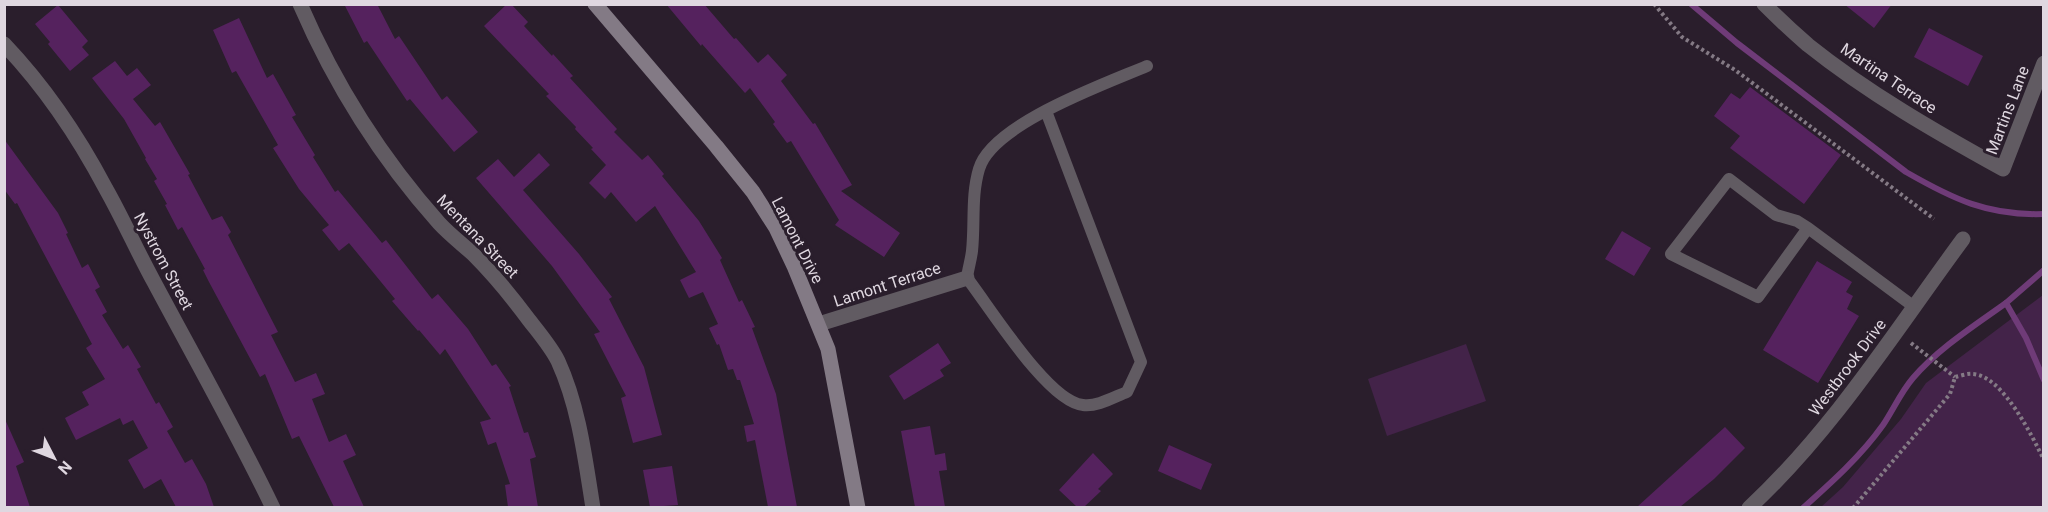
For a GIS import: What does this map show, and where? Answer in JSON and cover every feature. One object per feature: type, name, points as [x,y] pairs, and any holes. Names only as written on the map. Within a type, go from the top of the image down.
[{"type":"street","name":"Mentana Street","points":[[300,4],[314,36],[374,141],[405,184],[442,226],[496,278],[538,331],[557,360],[580,432],[592,507]]},
{"type":"street","name":"Lamont Drive","points":[[595,4],[716,146],[753,192],[776,228],[819,324],[832,368],[858,507]]},
{"type":"street","name":"Martina Terrace","points":[[1764,4],[1808,44],[1882,98],[2004,169]]},
{"type":"street","name":"Nystrom Street","points":[[4,44],[42,87],[78,139],[250,459],[273,507]]},
{"type":"street","name":"Martins Lane","points":[[2004,169],[2043,63]]},
{"type":"street","name":"Westbrook Drive","points":[[1749,507],[1818,436],[1864,378],[1913,306],[1963,239]]},
{"type":"street","name":"Lamont Terrace","points":[[819,324],[967,278]]},
{"type":"lane","points":[[1046,111],[1141,362],[1127,392],[1095,404],[1082,405],[1065,398],[1041,376],[967,278],[972,249],[974,193],[980,167],[986,154],[1003,136],[1046,111],[1147,66]]},
{"type":"lane","points":[[1808,228],[1758,297],[1671,254],[1729,179],[1776,215],[1797,220],[1808,228],[1913,306]]},
{"type":"path","points":[[1657,6],[1682,37],[1735,70],[1934,219]]},
{"type":"path","points":[[1910,342],[1955,377]]},
{"type":"path","points":[[1955,377],[1972,373],[1986,377],[2007,397],[2031,435],[2043,460]]},
{"type":"path","points":[[1853,507],[1950,394],[1955,377]]},
{"type":"shaded area","points":[[2043,295],[2043,507],[1821,507],[1843,487],[1901,419],[1926,383]]},
{"type":"shaded area","points":[[1466,344],[1486,401],[1387,436],[1368,379]]},
{"type":"building","points":[[344,4],[377,4],[395,39],[399,36],[442,100],[447,96],[478,132],[454,152],[410,99],[407,101],[367,41],[364,43]]},
{"type":"building","points":[[507,4],[511,4],[528,22],[524,26],[573,76],[570,78],[617,129],[614,132],[642,160],[648,155],[699,221],[722,258],[720,260],[739,302],[742,300],[755,327],[752,328],[776,394],[797,507],[768,507],[755,440],[747,442],[744,426],[754,424],[740,380],[737,380],[733,369],[728,370],[719,344],[717,345],[709,328],[718,324],[703,292],[689,298],[680,280],[696,272],[655,206],[636,222],[611,192],[605,199],[589,183],[606,165],[575,129],[576,127],[546,96],[549,94],[484,26]]},
{"type":"building","points":[[666,4],[704,4],[758,63],[768,54],[787,75],[781,81],[813,124],[815,123],[852,185],[841,191],[900,233],[884,257],[835,225],[839,220],[791,141],[787,143],[750,88],[745,93]]},
{"type":"building","points":[[1844,4],[1892,4],[1874,28]]},
{"type":"building","points":[[58,5],[88,41],[82,47],[89,55],[70,71],[35,24]]},
{"type":"building","points":[[239,18],[267,78],[273,74],[296,115],[292,117],[315,155],[313,157],[335,192],[338,190],[382,243],[386,240],[432,299],[438,294],[468,329],[492,366],[496,364],[511,386],[509,387],[524,433],[528,432],[536,457],[530,459],[538,507],[508,507],[505,485],[510,484],[496,442],[488,445],[480,422],[491,419],[445,349],[440,355],[418,331],[392,301],[395,299],[349,243],[339,251],[322,230],[329,225],[299,189],[273,148],[278,145],[236,71],[232,73],[213,30]]},
{"type":"building","points":[[1929,28],[1983,56],[1968,86],[1914,57]]},
{"type":"building","points":[[115,61],[127,76],[137,68],[151,85],[133,99],[155,126],[160,122],[190,174],[188,175],[212,220],[222,216],[231,232],[228,235],[278,332],[271,335],[295,382],[316,373],[325,394],[312,399],[329,442],[346,434],[356,455],[343,461],[364,507],[334,507],[299,436],[292,439],[265,374],[260,377],[182,227],[178,230],[154,181],[157,179],[146,158],[124,119],[92,78]]},
{"type":"building","points":[[1750,87],[1841,155],[1804,204],[1730,148],[1740,136],[1714,116],[1731,93],[1740,99]]},
{"type":"building","points":[[4,139],[58,213],[82,268],[88,264],[100,287],[95,290],[107,312],[102,315],[123,349],[128,345],[141,367],[137,369],[156,404],[159,402],[173,427],[167,431],[185,463],[192,459],[206,484],[214,507],[176,507],[161,479],[144,489],[128,460],[148,448],[133,420],[123,425],[120,418],[76,440],[65,418],[89,405],[82,392],[105,379],[86,348],[92,344],[17,203],[15,204],[4,189]]},
{"type":"building","points":[[539,153],[550,165],[523,190],[579,254],[612,297],[609,299],[644,367],[662,435],[633,443],[621,398],[626,396],[594,334],[600,332],[552,266],[476,178],[498,159],[514,177]]},
{"type":"building","points":[[1622,231],[1651,248],[1634,276],[1605,259]]},
{"type":"building","points":[[1817,261],[1852,282],[1846,292],[1853,296],[1847,309],[1859,316],[1818,383],[1763,350]]},
{"type":"building","points":[[938,343],[951,363],[940,370],[944,376],[904,400],[889,376]]},
{"type":"building","points":[[4,417],[24,462],[16,466],[30,507],[4,507]]},
{"type":"building","points":[[930,426],[935,455],[945,453],[947,470],[939,471],[945,507],[915,507],[901,431]]},
{"type":"building","points":[[1725,427],[1745,448],[1714,479],[1680,507],[1637,507]]},
{"type":"building","points":[[1169,445],[1212,464],[1201,490],[1158,471]]},
{"type":"building","points":[[1093,453],[1113,474],[1098,489],[1101,491],[1084,507],[1077,507],[1059,490]]},
{"type":"building","points":[[672,466],[678,505],[650,507],[643,470]]},
{"type":"waterway","points":[[1691,4],[1737,43],[1906,172],[1956,198],[1988,209],[2044,214]]},
{"type":"waterway","points":[[2044,270],[2006,303],[2026,338],[2044,380]]},
{"type":"waterway","points":[[1803,508],[1856,458],[1883,425],[1909,383],[1923,367],[1957,338],[2006,303]]}]
